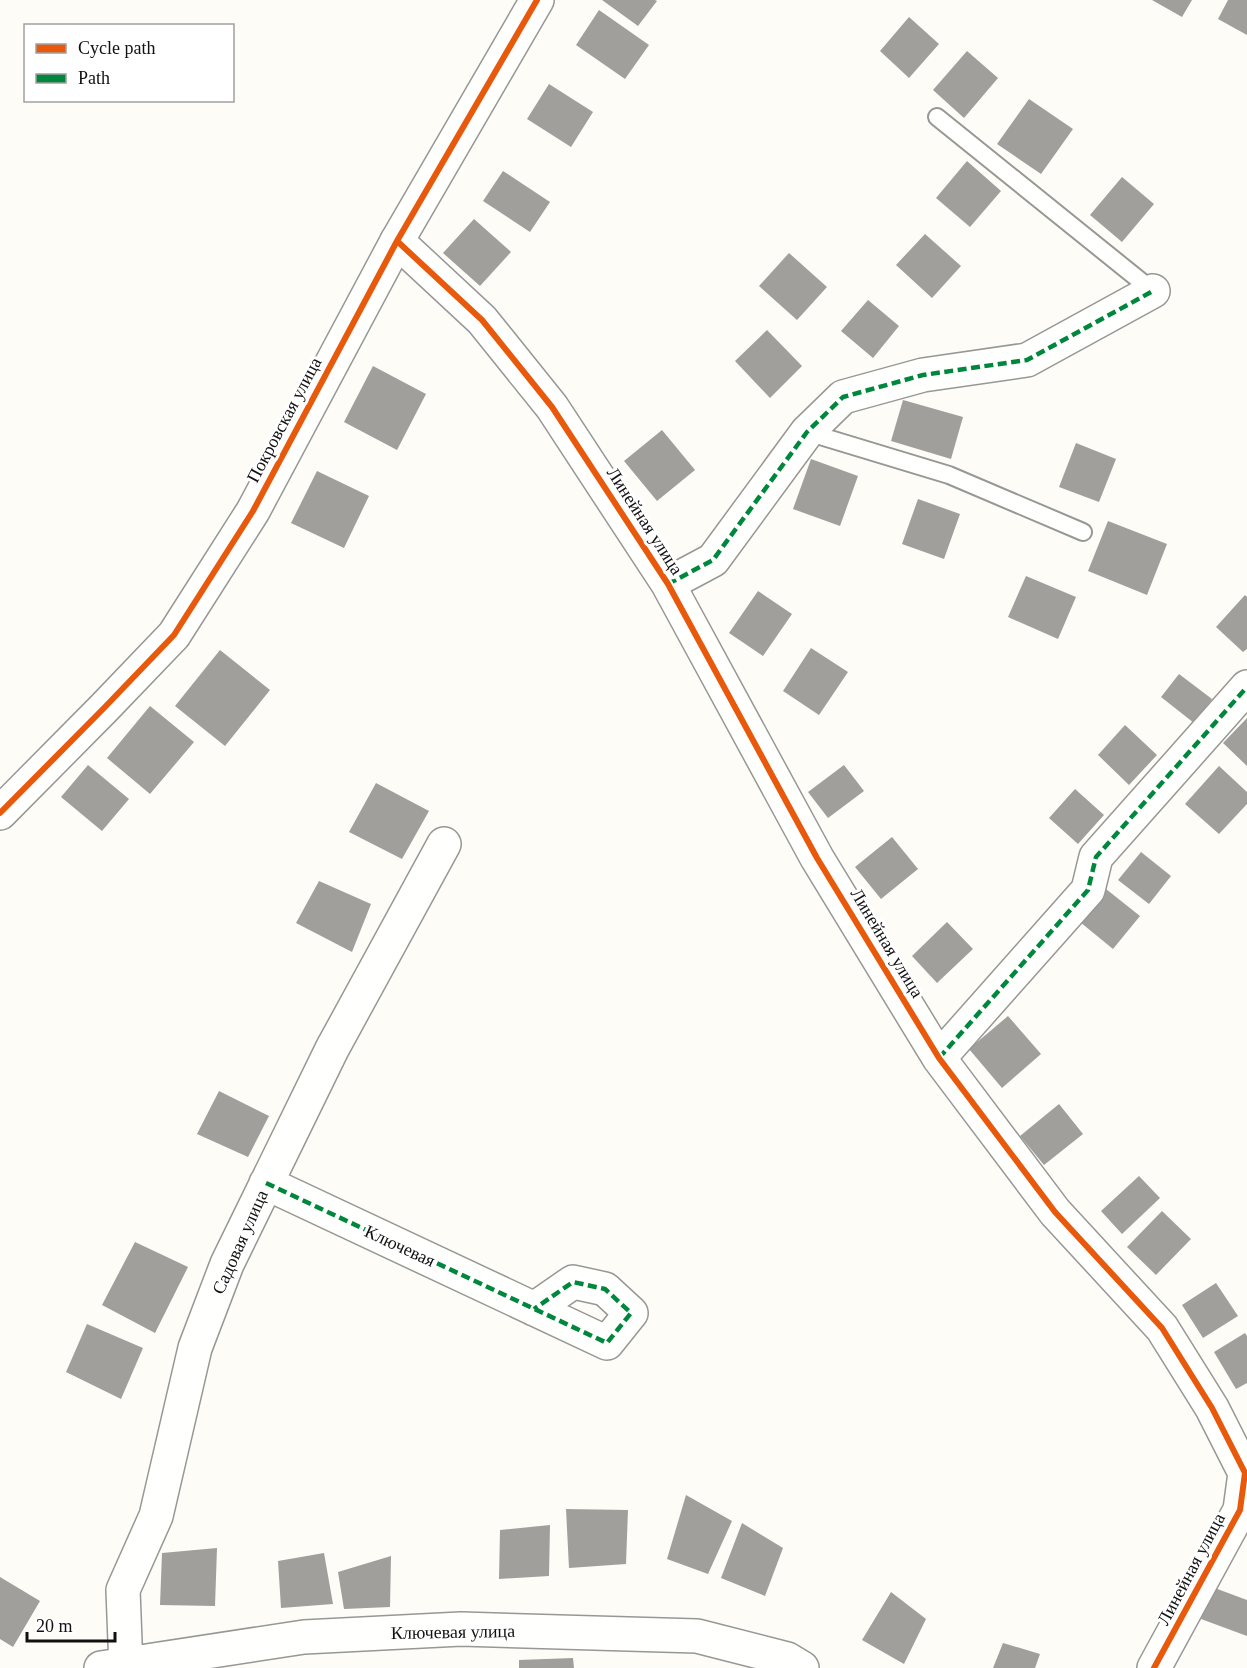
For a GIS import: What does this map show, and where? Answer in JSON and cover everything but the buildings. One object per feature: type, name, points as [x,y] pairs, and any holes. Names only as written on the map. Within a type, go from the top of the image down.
[{"type":"street","name":"Покровская улица","points":[[0,813],[174,635],[253,511],[397,241],[537,0]]},
{"type":"street","name":"Линейная улица","points":[[397,241],[482,320],[552,407],[668,584],[817,858],[939,1058],[1055,1212],[1162,1328],[1212,1408],[1245,1473],[1240,1510],[1154,1668]]},
{"type":"street","points":[[668,584],[712,560],[807,432],[843,397],[923,375],[1027,360],[1153,291]]},
{"type":"street","points":[[939,1058],[1088,890],[1096,857],[1247,687]]},
{"type":"street","name":"Садовая улица","points":[[118,1667],[123,1590],[156,1516],[195,1348],[227,1264],[332,1049],[444,844]]},
{"type":"street","name":"Ключевая","points":[[266,1183],[534,1309]]},
{"type":"street","name":"Ключевая улица","points":[[118,1667],[304,1637],[461,1629],[697,1636],[787,1659],[802,1668]]},
{"type":"lane","points":[[937,117],[1153,291]]},
{"type":"lane","points":[[807,432],[949,475],[1083,532]]},
{"type":"marked path","points":[[668,584],[713,560],[807,432],[843,397],[923,375],[1027,360],[1153,291]]},
{"type":"marked path","points":[[939,1058],[1088,890],[1096,857],[1247,687]]},
{"type":"marked path","points":[[266,1183],[607,1343],[631,1313],[605,1289],[573,1282],[534,1309]]},
{"type":"cycle path","points":[[0,813],[174,635],[253,511],[397,241],[537,0]]},
{"type":"cycle path","points":[[397,241],[482,320],[552,407],[668,584],[817,858],[939,1058],[1055,1212],[1162,1328],[1212,1408],[1245,1473],[1240,1510],[1154,1668]]}]
